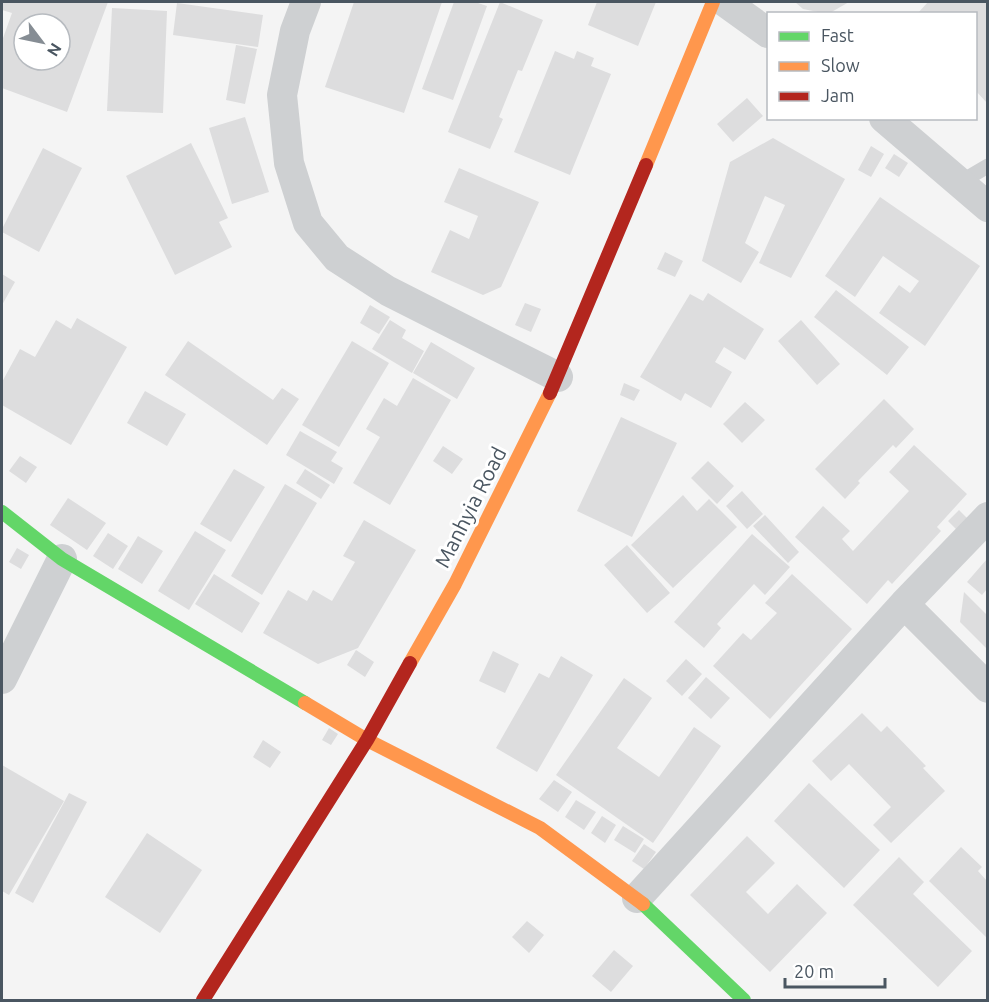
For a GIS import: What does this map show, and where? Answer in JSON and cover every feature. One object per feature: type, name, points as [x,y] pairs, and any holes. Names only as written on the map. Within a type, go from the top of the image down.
[{"type":"main road","name":"Manhyia Road","points":[[202,1000],[367,740],[455,584],[558,377],[713,2]]},
{"type":"main road","points":[[2,512],[62,559],[367,740],[540,828],[637,898],[744,1000]]},
{"type":"street","points":[[306,2],[295,31],[282,95],[289,163],[308,223],[337,258],[388,291],[558,377]]},
{"type":"street","points":[[726,2],[767,32]]},
{"type":"street","points":[[886,120],[987,207]]},
{"type":"street","points":[[637,898],[904,604],[987,517]]},
{"type":"street","points":[[2,679],[62,559]]},
{"type":"street","points":[[904,604],[987,688]]},
{"type":"lane","points":[[959,183],[987,166]]},
{"type":"building","points":[[3,2],[108,2],[67,112],[2,88],[2,41],[12,13],[2,10]]},
{"type":"building","points":[[354,2],[442,2],[404,113],[325,87]]},
{"type":"building","points":[[454,2],[475,2],[487,6],[453,100],[422,89]]},
{"type":"building","points":[[500,2],[543,20],[522,71],[518,70],[499,117],[503,119],[490,149],[448,132]]},
{"type":"building","points":[[597,2],[656,2],[638,46],[588,25]]},
{"type":"building","points":[[795,2],[849,2],[832,12],[803,9]]},
{"type":"building","points":[[928,2],[987,2],[987,103],[977,92],[977,12],[919,12]]},
{"type":"building","points":[[177,3],[263,15],[258,47],[173,35]]},
{"type":"building","points":[[112,8],[167,11],[163,113],[107,111]]},
{"type":"building","points":[[236,45],[257,49],[245,104],[226,100]]},
{"type":"building","points":[[555,51],[574,59],[577,51],[594,58],[591,66],[611,74],[570,175],[514,152]]},
{"type":"building","points":[[747,98],[763,116],[733,142],[717,124]]},
{"type":"building","points":[[245,117],[269,192],[232,204],[209,128]]},
{"type":"building","points":[[773,138],[845,179],[791,278],[759,263],[785,205],[765,196],[745,243],[759,252],[741,283],[702,261],[730,162]]},
{"type":"building","points":[[191,143],[228,218],[219,222],[232,247],[175,275],[126,176]]},
{"type":"building","points":[[871,146],[884,154],[871,177],[858,170]]},
{"type":"building","points":[[43,148],[82,168],[39,252],[2,232],[2,229]]},
{"type":"building","points":[[894,154],[908,163],[899,177],[885,168]]},
{"type":"building","points":[[459,168],[539,202],[501,287],[483,295],[431,272],[450,230],[469,239],[478,216],[444,202]]},
{"type":"building","points":[[880,197],[980,266],[925,346],[879,313],[899,285],[910,293],[919,281],[883,256],[855,297],[825,276]]},
{"type":"building","points":[[665,252],[683,261],[675,277],[657,269]]},
{"type":"building","points":[[2,274],[15,282],[2,305]]},
{"type":"building","points":[[836,290],[909,347],[887,375],[814,317]]},
{"type":"building","points":[[708,293],[764,329],[745,360],[724,347],[715,362],[732,372],[711,408],[685,393],[681,401],[640,377],[690,294],[703,301]]},
{"type":"building","points":[[525,303],[541,309],[531,332],[515,325]]},
{"type":"building","points":[[370,305],[390,317],[379,334],[360,323]]},
{"type":"building","points":[[77,318],[127,347],[71,445],[2,405],[2,382],[20,349],[35,357],[56,320],[71,329]]},
{"type":"building","points":[[390,320],[406,330],[402,338],[424,351],[412,373],[372,349]]},
{"type":"building","points":[[801,320],[840,364],[817,385],[778,341]]},
{"type":"building","points":[[188,341],[273,400],[282,388],[299,399],[267,445],[165,375]]},
{"type":"building","points":[[352,341],[389,363],[339,447],[302,425]]},
{"type":"building","points":[[431,342],[475,368],[457,399],[413,373]]},
{"type":"building","points":[[413,378],[451,400],[390,505],[353,483],[380,437],[366,429],[384,398],[397,406]]},
{"type":"building","points":[[624,383],[640,390],[634,401],[620,395]]},
{"type":"building","points":[[145,391],[186,414],[167,446],[127,423]]},
{"type":"building","points":[[884,399],[914,429],[896,448],[893,445],[858,481],[860,483],[845,499],[815,469]]},
{"type":"building","points":[[745,402],[765,420],[742,443],[723,424]]},
{"type":"building","points":[[621,417],[677,443],[632,537],[577,511]]},
{"type":"building","points":[[300,431],[337,452],[331,461],[343,468],[334,484],[286,455]]},
{"type":"building","points":[[914,445],[967,494],[937,527],[941,531],[892,584],[888,580],[867,604],[795,537],[823,506],[850,531],[842,539],[853,551],[909,491],[889,472]]},
{"type":"building","points":[[443,446],[463,459],[452,474],[433,461]]},
{"type":"building","points":[[20,456],[37,467],[26,483],[9,471]]},
{"type":"building","points":[[708,461],[734,486],[717,504],[691,478]]},
{"type":"building","points":[[234,469],[265,487],[231,542],[200,524]]},
{"type":"building","points":[[305,469],[330,485],[321,499],[296,483]]},
{"type":"building","points":[[285,484],[317,503],[262,595],[231,576]]},
{"type":"building","points":[[742,491],[763,514],[747,529],[726,506]]},
{"type":"building","points":[[683,495],[697,511],[709,499],[737,527],[673,588],[631,545]]},
{"type":"building","points":[[68,498],[106,523],[87,550],[50,525]]},
{"type":"building","points":[[959,510],[971,522],[960,533],[948,521]]},
{"type":"building","points":[[765,515],[799,552],[788,563],[753,526]]},
{"type":"building","points":[[364,520],[416,550],[358,648],[318,664],[263,633],[288,590],[307,601],[313,590],[332,601],[355,562],[343,556]]},
{"type":"building","points":[[195,531],[226,550],[189,610],[158,591]]},
{"type":"building","points":[[108,533],[128,546],[113,569],[93,556]]},
{"type":"building","points":[[752,534],[790,567],[765,595],[754,584],[717,624],[721,628],[704,648],[674,622]]},
{"type":"building","points":[[138,536],[163,551],[142,584],[118,569]]},
{"type":"building","points":[[627,545],[670,593],[647,613],[604,565]]},
{"type":"building","points":[[17,548],[29,555],[21,569],[9,562]]},
{"type":"building","points":[[987,559],[987,589],[982,595],[967,582]]},
{"type":"building","points":[[214,574],[260,603],[242,633],[195,604]]},
{"type":"building","points":[[792,574],[852,629],[770,719],[713,666],[743,633],[751,640],[777,613],[765,603]]},
{"type":"building","points":[[964,592],[987,615],[987,649],[960,622]]},
{"type":"building","points":[[356,650],[374,662],[365,677],[347,665]]},
{"type":"building","points":[[493,651],[519,664],[505,693],[479,681]]},
{"type":"building","points":[[561,656],[593,675],[537,772],[496,748],[539,673],[549,678]]},
{"type":"building","points":[[686,659],[702,674],[682,696],[666,681]]},
{"type":"building","points":[[706,677],[730,698],[711,719],[688,698]]},
{"type":"building","points":[[624,678],[652,698],[617,748],[659,777],[694,727],[721,746],[653,843],[556,775]]},
{"type":"building","points":[[862,713],[881,732],[887,726],[926,766],[923,768],[945,791],[891,843],[873,825],[891,807],[849,764],[831,781],[812,761]]},
{"type":"building","points":[[329,728],[338,734],[331,745],[322,740]]},
{"type":"building","points":[[263,740],[281,752],[270,768],[253,757]]},
{"type":"building","points":[[2,765],[64,801],[9,895],[2,891]]},
{"type":"building","points":[[554,780],[572,792],[558,812],[539,799]]},
{"type":"building","points":[[809,783],[880,850],[844,888],[774,821]]},
{"type":"building","points":[[69,793],[87,802],[33,903],[15,893]]},
{"type":"building","points":[[576,800],[596,812],[584,830],[565,817]]},
{"type":"building","points":[[602,816],[616,825],[605,843],[591,833]]},
{"type":"building","points":[[623,826],[644,839],[635,853],[614,840]]},
{"type":"building","points":[[147,833],[202,870],[160,933],[105,897]]},
{"type":"building","points":[[747,836],[775,863],[746,892],[768,914],[797,884],[827,913],[770,972],[690,895]]},
{"type":"building","points":[[644,844],[656,852],[644,869],[632,861]]},
{"type":"building","points":[[961,847],[982,867],[978,871],[987,881],[987,938],[929,881]]},
{"type":"building","points":[[899,857],[924,882],[913,894],[972,951],[938,987],[853,905]]},
{"type":"building","points":[[527,921],[544,935],[529,953],[512,937]]},
{"type":"building","points":[[614,950],[633,966],[611,992],[592,976]]},
{"type":"traffic: fast","points":[[2,512],[62,559],[305,703]]},
{"type":"traffic: fast","points":[[643,904],[744,1000]]},
{"type":"traffic: slow","points":[[646,165],[713,2]]},
{"type":"traffic: slow","points":[[410,663],[455,584],[550,393]]},
{"type":"traffic: slow","points":[[305,703],[367,740],[540,828],[643,904]]},
{"type":"traffic: jam","points":[[550,393],[646,165]]},
{"type":"traffic: jam","points":[[203,1000],[367,740],[410,663]]}]
